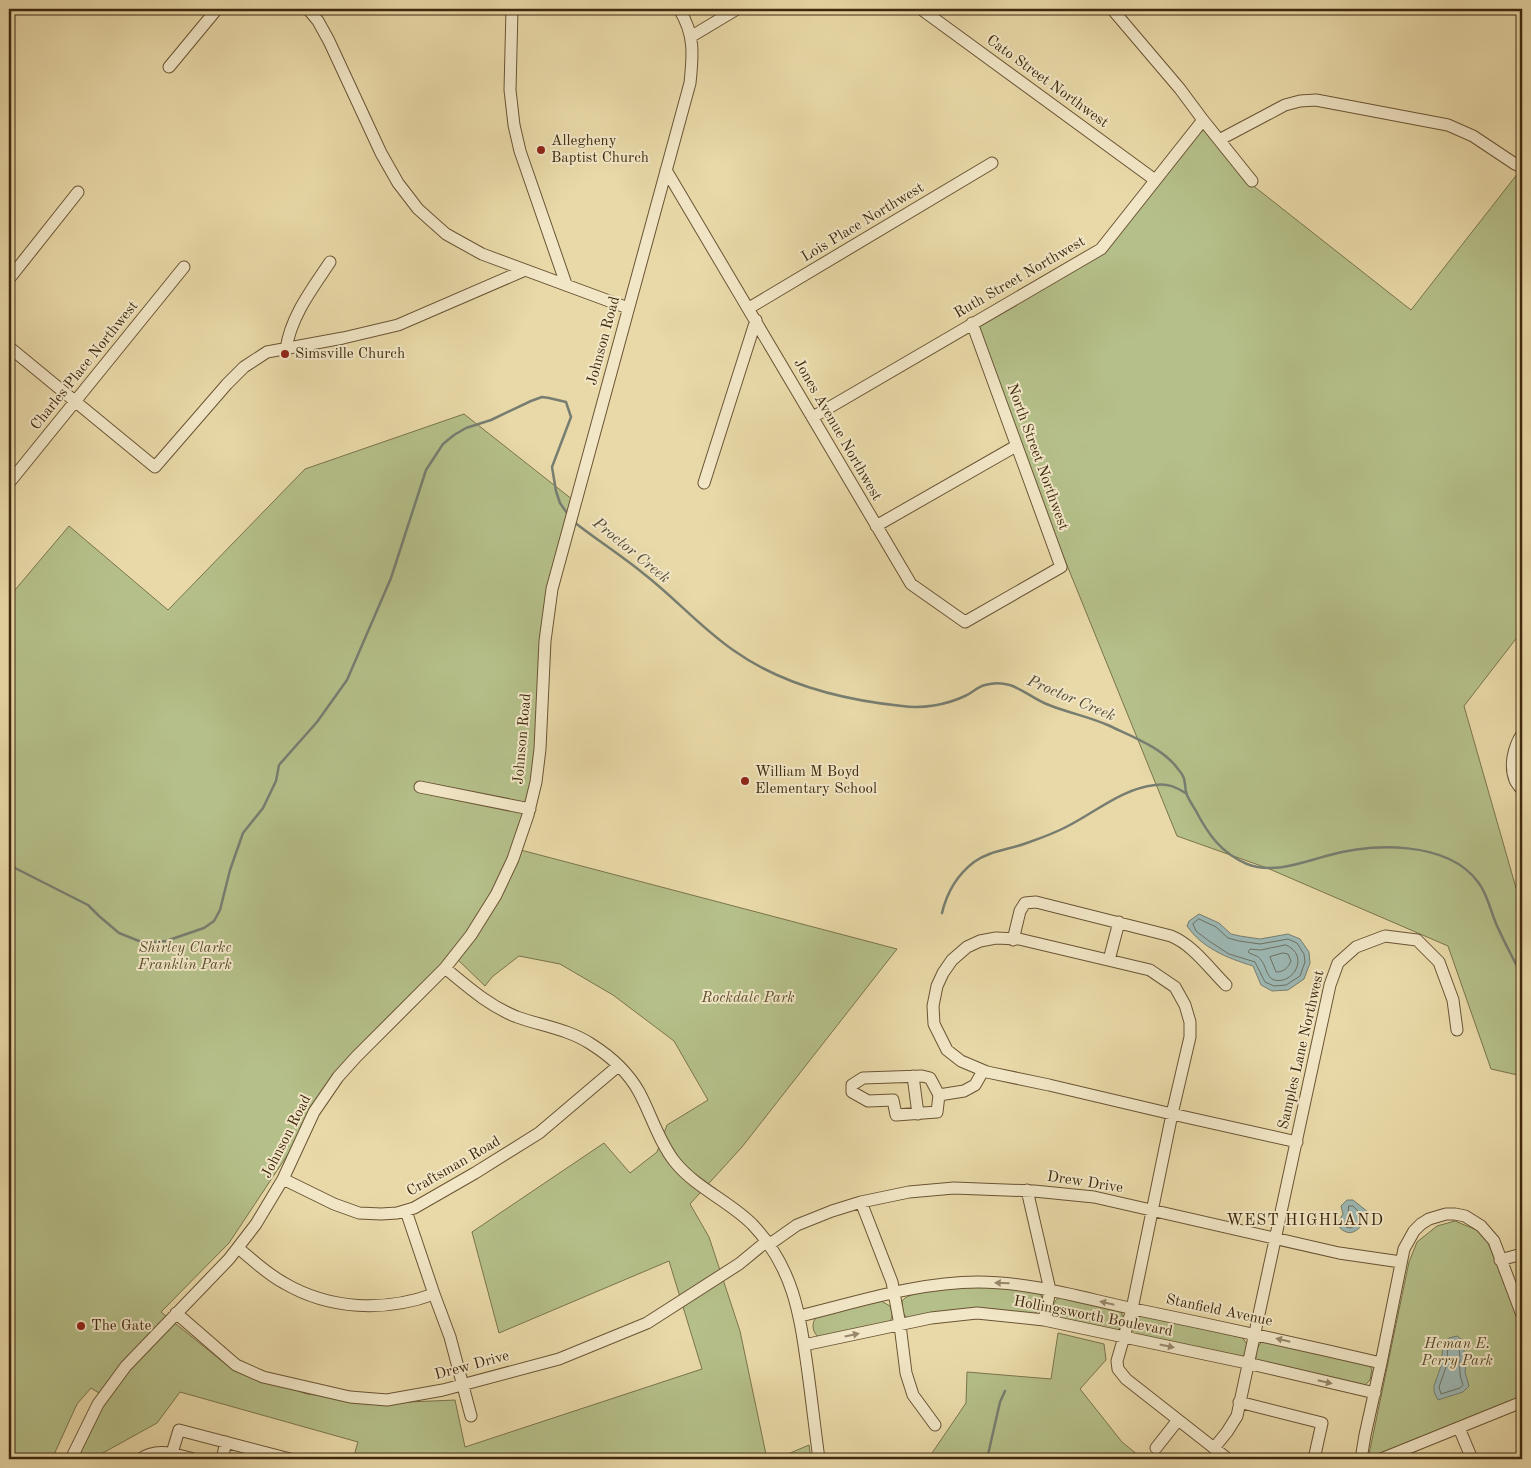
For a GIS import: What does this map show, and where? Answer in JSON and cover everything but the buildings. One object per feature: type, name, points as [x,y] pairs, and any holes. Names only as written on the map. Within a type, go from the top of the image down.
[{"type":"street","points":[[169,67],[217,9]]},
{"type":"street","points":[[308,9],[318,21],[329,41],[381,153],[398,183],[418,210],[446,234],[482,254],[628,308]]},
{"type":"street","points":[[512,9],[510,90],[514,125],[520,151],[566,284]]},
{"type":"street","name":"Johnson Road","points":[[71,1459],[98,1404],[126,1366],[238,1248],[264,1213],[283,1179],[314,1112],[338,1077],[445,968],[471,935],[496,895],[513,859],[530,809],[536,782],[540,749],[545,641],[552,589],[690,83],[692,36],[679,9]]},
{"type":"street","points":[[692,36],[737,9]]},
{"type":"street","name":"Cato Street Northwest","points":[[921,9],[1155,180]]},
{"type":"street","points":[[1112,9],[1180,89],[1252,181]]},
{"type":"street","points":[[1219,140],[1285,105],[1300,101],[1316,100],[1448,125],[1473,136],[1514,164],[1522,167]]},
{"type":"street","name":"Ruth Street Northwest","points":[[813,417],[1101,249],[1203,120]]},
{"type":"street","name":"Lois Place Northwest","points":[[749,308],[992,164]]},
{"type":"street","name":"Jones Avenue Northwest","points":[[666,170],[911,584],[965,622],[1029,585]]},
{"type":"street","points":[[9,280],[78,192]]},
{"type":"street","points":[[286,349],[288,336],[303,303],[330,262]]},
{"type":"street","name":"Charles Place Northwest","points":[[9,484],[74,401],[184,267]]},
{"type":"street","points":[[9,347],[154,467],[227,384],[244,368],[266,352],[398,325],[523,270]]},
{"type":"street","points":[[704,483],[756,320]]},
{"type":"street","name":"North Street Northwest","points":[[972,323],[1061,567],[1029,585]]},
{"type":"street","points":[[876,526],[1016,446]]},
{"type":"street","points":[[1522,734],[1512,760],[1515,780],[1522,790]]},
{"type":"street","points":[[420,787],[530,809]]},
{"type":"street","points":[[1013,940],[1020,911],[1025,903],[1036,902],[1179,939],[1226,985]]},
{"type":"street","points":[[1109,960],[1119,922]]},
{"type":"street","name":"Samples Lane Northwest","points":[[1214,1448],[1228,1432],[1237,1416],[1330,984],[1338,964],[1356,946],[1385,936],[1416,940],[1439,962],[1453,1000],[1457,1030]]},
{"type":"street","points":[[1228,1459],[1126,1379],[1118,1369],[1117,1361],[1132,1309],[1172,1114],[1190,1037],[1190,1022],[1185,1005],[1175,987],[1150,970],[1020,939],[996,938],[980,941],[967,947],[942,972],[933,1006],[934,1024],[946,1050],[961,1061],[983,1071],[1172,1114],[1297,1142]]},
{"type":"street","points":[[445,968],[495,1007],[518,1017],[571,1033],[591,1044],[618,1066],[626,1073],[638,1091],[674,1162],[751,1223],[768,1243],[783,1268],[800,1316],[819,1459]]},
{"type":"street","name":"Craftsman Road","points":[[283,1179],[352,1211],[381,1214],[406,1211],[425,1203],[539,1133],[618,1066]]},
{"type":"street","points":[[939,1095],[964,1091],[975,1085],[983,1071]]},
{"type":"street","points":[[913,1076],[918,1114]]},
{"type":"street","points":[[922,1076],[930,1078],[939,1095],[937,1112],[896,1115],[893,1100],[868,1101],[852,1092],[852,1085],[863,1078],[922,1076]]},
{"type":"street","name":"Drew Drive","points":[[176,1313],[236,1365],[263,1377],[350,1397],[387,1400],[425,1394],[559,1359],[646,1323],[797,1225],[861,1202],[909,1192],[954,1188],[1027,1190],[1094,1197],[1276,1239],[1401,1262]]},
{"type":"street","points":[[1027,1190],[1050,1290],[1044,1320]]},
{"type":"street","points":[[861,1202],[892,1282],[906,1373],[913,1395],[934,1425]]},
{"type":"street","points":[[406,1211],[450,1337],[471,1416]]},
{"type":"street","points":[[1362,1459],[1365,1435],[1382,1363],[1404,1249],[1414,1231],[1421,1224],[1429,1219],[1446,1214],[1455,1214],[1465,1216],[1482,1226],[1494,1241],[1522,1315]]},
{"type":"street","points":[[238,1248],[283,1283],[310,1295],[336,1303],[381,1306],[407,1302],[434,1294]]},
{"type":"street","points":[[1500,1260],[1522,1254]]},
{"type":"street","name":"Stanfield Avenue","points":[[800,1316],[894,1292],[947,1284],[978,1282],[1018,1284],[1382,1363]]},
{"type":"street","name":"Hollingsworth Boulevard","points":[[804,1345],[931,1318],[977,1313],[1044,1320],[1247,1363],[1375,1393]]},
{"type":"street","points":[[1239,1402],[1322,1423],[1314,1459]]},
{"type":"street","points":[[1381,1459],[1522,1402]]},
{"type":"street","points":[[1156,1448],[1178,1420]]},
{"type":"street","points":[[1459,1428],[1472,1459]]},
{"type":"street","points":[[172,1453],[179,1430],[226,1442],[267,1456],[290,1459]]},
{"type":"street","points":[[222,1459],[226,1442]]},
{"type":"street","points":[[140,1459],[151,1453],[160,1452],[172,1453],[193,1459]]},
{"type":"green space","points":[[1201,119],[1251,184],[1411,310],[1522,168],[1522,631],[1464,706],[1522,909],[1522,1076],[1491,1069],[1448,946],[1267,868],[1177,836],[969,324],[1100,247]]},
{"type":"green space","points":[[464,414],[573,500],[553,578],[544,728],[517,849],[897,949],[742,1147],[690,1204],[709,1237],[740,1331],[767,1459],[353,1459],[358,1442],[180,1392],[157,1423],[92,1459],[71,1459],[99,1393],[91,1388],[77,1404],[52,1459],[9,1459],[9,597],[69,526],[168,610],[305,469]],"holes":[[[519,956],[560,964],[613,995],[674,1041],[708,1100],[667,1125],[657,1152],[630,1173],[604,1143],[472,1232],[499,1333],[669,1261],[702,1369],[465,1447],[455,1400],[385,1403],[307,1394],[233,1370],[161,1312],[229,1243],[296,1142],[378,1030],[455,957],[485,986],[492,977]]]},
{"type":"green space","name":"Heman E. Perry Park","points":[[1455,1221],[1484,1233],[1522,1326],[1522,1397],[1368,1459],[1409,1262],[1417,1242],[1437,1226]]},
{"type":"green space","points":[[992,1286],[1040,1293],[1043,1300],[1041,1309],[1032,1315],[994,1309],[907,1318],[903,1313],[902,1301],[917,1293]]},
{"type":"green space","points":[[1060,1297],[1121,1311],[1122,1325],[1117,1331],[1054,1317],[1053,1306]]},
{"type":"green space","points":[[881,1301],[891,1308],[892,1317],[889,1323],[818,1337],[814,1332],[813,1324],[817,1316]]},
{"type":"green space","points":[[1144,1315],[1241,1336],[1247,1344],[1245,1354],[1241,1358],[1134,1334],[1132,1329],[1133,1322],[1138,1316]]},
{"type":"green space","points":[[1058,1333],[1104,1344],[1106,1360],[1080,1389],[1122,1442],[1143,1459],[928,1459],[966,1403],[967,1372],[1051,1379]]},
{"type":"green space","points":[[1262,1342],[1369,1365],[1372,1369],[1370,1380],[1364,1386],[1257,1361],[1256,1351]]},
{"type":"green space","points":[[809,1445],[811,1459],[776,1459]]},
{"type":"water","points":[[1199,914],[1219,923],[1231,934],[1260,939],[1288,934],[1300,939],[1309,952],[1310,963],[1304,979],[1288,990],[1272,991],[1261,985],[1253,966],[1216,951],[1193,934],[1187,926],[1189,921]]},
{"type":"water","points":[[1347,1200],[1353,1200],[1368,1212],[1368,1219],[1352,1232],[1344,1231],[1340,1228],[1339,1221],[1343,1214],[1341,1206]]},
{"type":"water","points":[[1457,1336],[1464,1341],[1462,1343],[1465,1346],[1463,1356],[1467,1357],[1465,1372],[1469,1386],[1463,1392],[1438,1400],[1434,1392],[1434,1386],[1441,1366],[1443,1345],[1449,1338]]},
{"type":"waterway","name":"Proctor Creek","points":[[9,865],[88,905],[119,933],[139,941],[166,941],[204,928],[214,921],[220,910],[230,870],[243,833],[263,808],[276,781],[279,765],[317,722],[347,680],[391,578],[426,470],[443,444],[466,428],[491,420],[542,397],[566,402],[571,417],[552,467],[560,503],[569,516]]},
{"type":"waterway","name":"Proctor Creek","points":[[574,522],[644,574],[733,650],[772,673],[792,682],[858,700],[910,707],[934,706],[965,696],[985,685],[1004,684],[1019,689],[1041,702],[1102,723],[1138,739],[1156,749],[1172,762],[1183,776],[1188,797],[1216,842],[1238,860],[1247,864],[1257,867],[1276,868],[1344,852],[1386,847],[1408,848],[1448,858],[1464,868],[1482,887],[1496,924],[1522,977]]},
{"type":"waterway","points":[[942,913],[950,891],[958,878],[974,862],[986,855],[1056,832],[1120,796],[1143,787],[1168,785],[1187,794]]},
{"type":"waterway","points":[[987,1459],[1000,1402],[1005,1391]]},
{"type":"place","name":"Allegheny Baptist Church","points":[[541,150]]},
{"type":"place","name":"Simsville Church","points":[[285,354]]},
{"type":"place","name":"William M Boyd Elementary School","points":[[745,781]]},
{"type":"place","name":"The Gate","points":[[81,1326]]},
{"type":"district","name":"WEST HIGHLAND","points":[[1305,1221]]},
{"type":"park label","name":"Shirley Clarke Franklin Park","points":[[185,956]]},
{"type":"park label","name":"Rockdale Park","points":[[748,998]]}]
